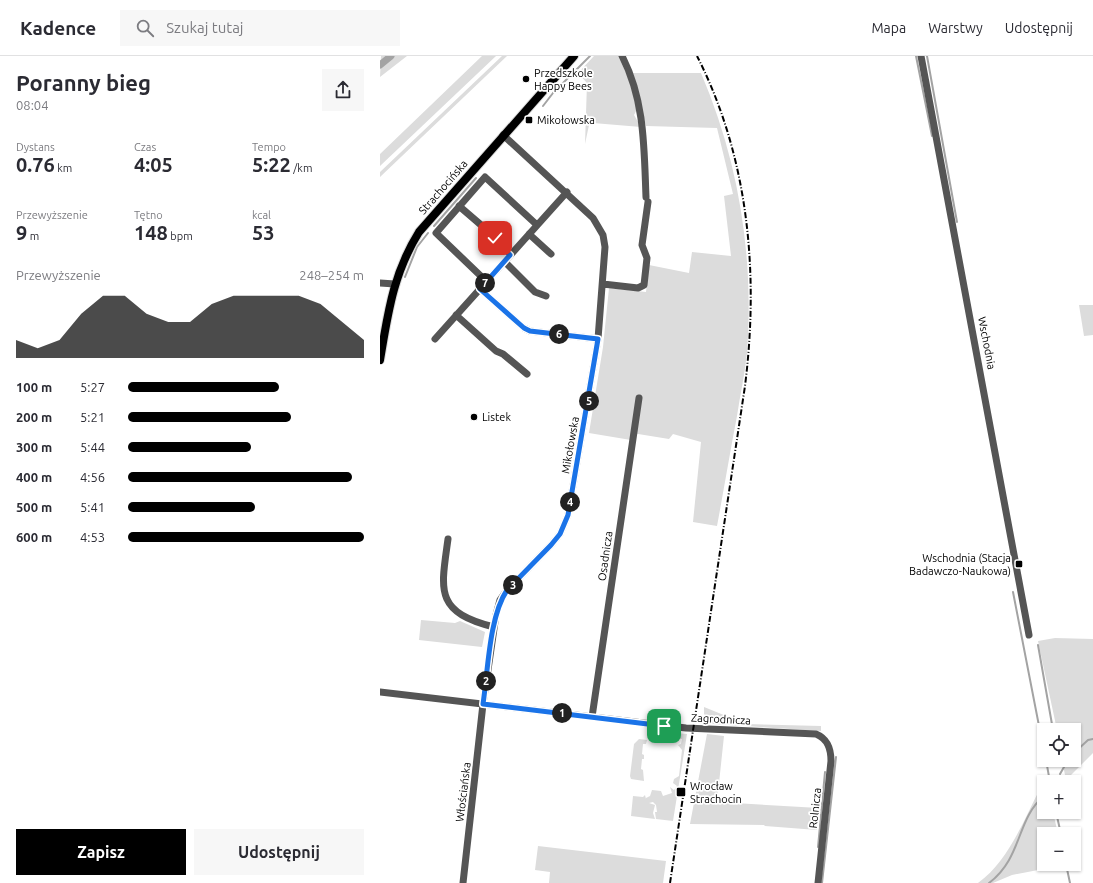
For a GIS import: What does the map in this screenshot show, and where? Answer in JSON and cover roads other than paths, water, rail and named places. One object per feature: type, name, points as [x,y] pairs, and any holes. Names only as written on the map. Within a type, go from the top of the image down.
[{"type":"main road","name":"Strachocińska","points":[[380,360],[395,284],[404,259],[419,232],[574,56]]},
{"type":"street","points":[[603,284],[638,288],[644,285],[647,258],[642,245],[647,199],[643,124],[636,90],[622,56]]},
{"type":"street","name":"Wschodnia","points":[[921,56],[1029,635]]},
{"type":"street","name":"Mikołowska","points":[[483,704],[494,627],[500,600],[507,590],[551,545],[560,534],[565,524],[592,384],[598,339],[605,247],[603,235],[589,212],[503,135]]},
{"type":"street","points":[[486,282],[436,233],[459,206],[485,177],[537,225]]},
{"type":"street","points":[[434,339],[567,192]]},
{"type":"street","points":[[459,206],[495,238],[499,245],[510,255]]},
{"type":"street","points":[[529,234],[551,254]]},
{"type":"street","points":[[504,262],[535,292],[546,296]]},
{"type":"street","points":[[380,282],[395,284]]},
{"type":"street","points":[[480,289],[524,328],[530,331],[598,339]]},
{"type":"street","points":[[456,315],[496,351],[503,354],[527,374]]},
{"type":"street","name":"Osadnicza","points":[[592,717],[639,398]]},
{"type":"street","points":[[448,539],[443,578],[443,589],[446,598],[460,613],[494,627]]},
{"type":"street","name":"Zagrodnicza","points":[[380,692],[695,729],[816,734],[823,737]]},
{"type":"street","name":"Włościańska","points":[[463,883],[483,704]]},
{"type":"street","name":"Rolnicza","points":[[818,883],[831,761],[829,746],[823,737]]},
{"type":"waterway","points":[[380,65],[391,56]]},
{"type":"waterway","points":[[543,106],[553,93],[590,56]]},
{"type":"waterway","points":[[916,56],[932,136]]},
{"type":"waterway","points":[[927,56],[957,222]]},
{"type":"waterway","points":[[434,226],[476,178]]},
{"type":"waterway","points":[[405,277],[417,247],[428,233]]},
{"type":"waterway","points":[[1013,592],[1038,723]]},
{"type":"waterway","points":[[1038,645],[1052,723]]},
{"type":"waterway","points":[[1081,746],[1088,740],[1093,739]]},
{"type":"waterway","points":[[822,883],[836,757]]},
{"type":"waterway","points":[[1047,767],[1049,775]]},
{"type":"waterway","points":[[1060,774],[1064,767]]},
{"type":"waterway","points":[[818,847],[825,772]]},
{"type":"waterway","points":[[989,883],[1000,873],[1008,862],[1028,816],[1037,803]]},
{"type":"waterway","points":[[1058,819],[1059,827]]},
{"type":"waterway","points":[[1067,871],[1070,883]]},
{"type":"railway","points":[[670,883],[745,386],[751,302],[750,259],[746,217],[739,176],[715,95],[697,56]]},
{"type":"place","name":"Przedszkole Happy Bees","points":[[526,79]]},
{"type":"place","name":"Mikołowska","points":[[529,120]]},
{"type":"place","name":"Listek","points":[[474,417]]},
{"type":"place","name":"Wschodnia (Stacja Badawczo-Naukowa)","points":[[1019,564]]},
{"type":"place","name":"Wrocław Strachocin","points":[[681,792]]}]
